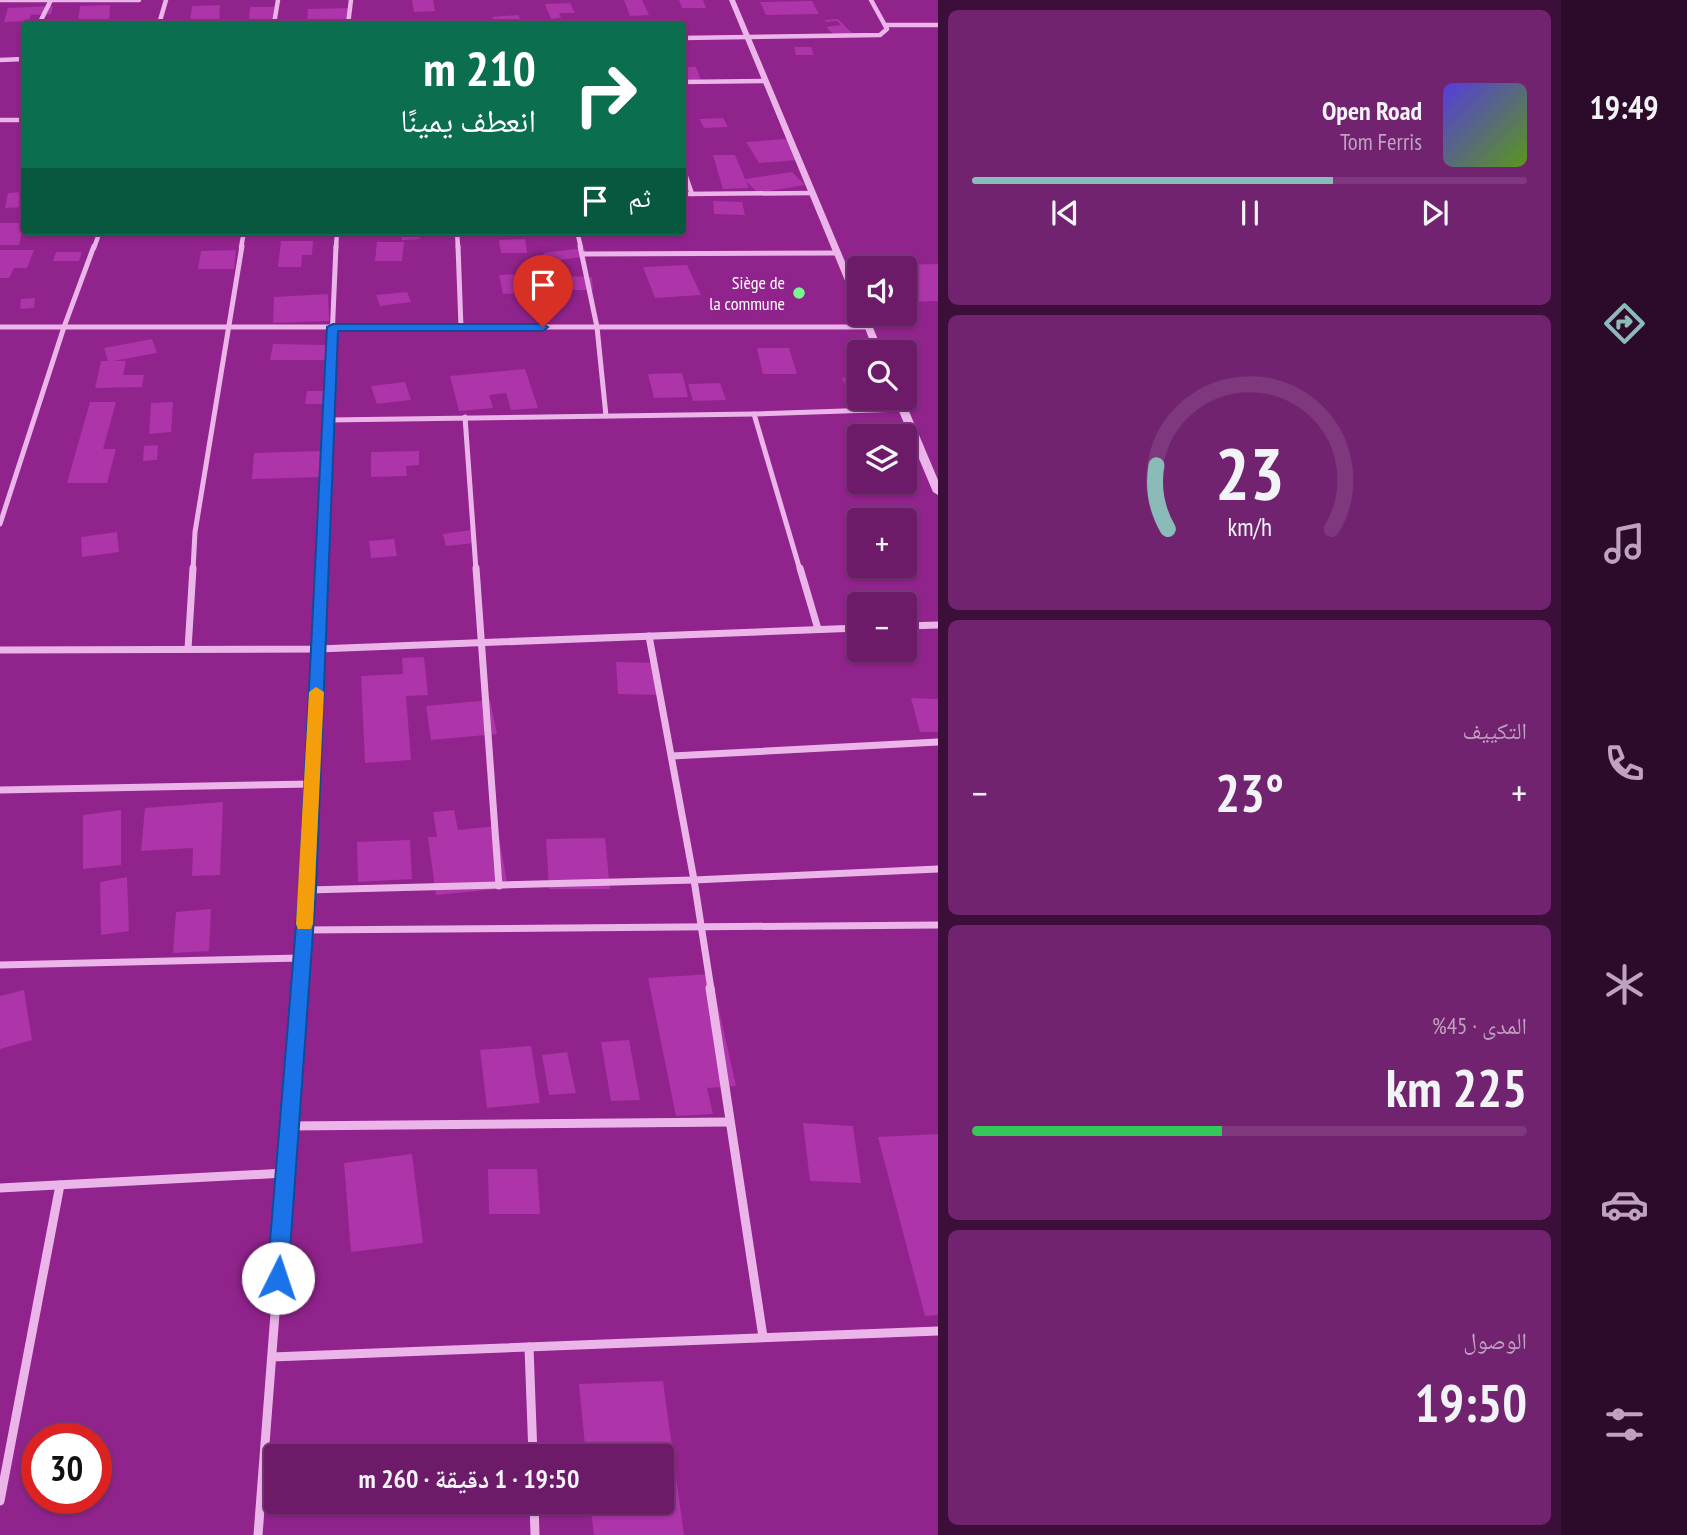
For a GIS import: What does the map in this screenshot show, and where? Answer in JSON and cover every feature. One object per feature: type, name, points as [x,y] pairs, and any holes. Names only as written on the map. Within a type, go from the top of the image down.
[{"type":"street","points":[[0,0],[139,0]]},
{"type":"street","points":[[40,21],[51,0]]},
{"type":"street","points":[[160,21],[166,0]]},
{"type":"street","points":[[274,21],[278,0]]},
{"type":"street","points":[[348,21],[351,0]]},
{"type":"street","points":[[732,0],[847,275]]},
{"type":"street","points":[[686,38],[871,36],[886,33],[885,25],[871,0]]},
{"type":"street","points":[[885,25],[938,25]]},
{"type":"street","points":[[0,60],[21,58]]},
{"type":"street","points":[[686,82],[766,80]]},
{"type":"street","points":[[0,121],[21,120]]},
{"type":"street","points":[[686,177],[692,194]]},
{"type":"street","points":[[686,194],[813,193]]},
{"type":"street","points":[[0,524],[64,327],[98,235]]},
{"type":"street","points":[[188,649],[195,532],[243,235]]},
{"type":"street","points":[[258,1535],[307,890],[337,235]]},
{"type":"street","points":[[457,235],[461,327]]},
{"type":"street","points":[[578,235],[597,327],[606,416]]},
{"type":"street","points":[[582,254],[838,253]]},
{"type":"street","points":[[0,327],[869,327],[874,340]]},
{"type":"street","points":[[329,420],[873,410]]},
{"type":"street","points":[[903,410],[938,492]]},
{"type":"street","points":[[754,414],[818,629]]},
{"type":"street","points":[[465,417],[499,886]]},
{"type":"street","points":[[917,626],[938,625]]},
{"type":"street","points":[[0,650],[318,649],[847,628]]},
{"type":"street","points":[[649,636],[694,880],[763,1337]]},
{"type":"street","points":[[672,756],[938,742]]},
{"type":"street","points":[[0,790],[312,784]]},
{"type":"street","points":[[307,890],[694,880],[938,870]]},
{"type":"street","points":[[304,930],[938,925]]},
{"type":"street","points":[[0,965],[302,958]]},
{"type":"street","points":[[289,1126],[730,1122]]},
{"type":"street","points":[[0,1188],[285,1173]]},
{"type":"street","points":[[0,1502],[60,1185]]},
{"type":"street","points":[[272,1357],[938,1331]]},
{"type":"street","points":[[529,1347],[533,1444]]},
{"type":"street","points":[[534,1514],[535,1535]]},
{"type":"building","points":[[412,0],[433,0],[435,11],[414,12]]},
{"type":"building","points":[[624,0],[642,0],[649,15],[630,16]]},
{"type":"building","points":[[679,0],[703,0],[706,8],[682,8]]},
{"type":"building","points":[[812,1],[819,14],[766,15],[760,2]]},
{"type":"building","points":[[570,3],[575,13],[559,13],[561,18],[551,19],[545,4]]},
{"type":"building","points":[[110,5],[109,21],[78,21],[80,6]]},
{"type":"building","points":[[220,5],[219,21],[190,21],[192,6]]},
{"type":"building","points":[[53,6],[51,14],[31,15],[29,21],[4,22],[8,8]]},
{"type":"building","points":[[250,7],[276,7],[276,20],[249,20]]},
{"type":"building","points":[[350,8],[350,21],[307,21],[308,9]]},
{"type":"building","points":[[518,15],[521,21],[494,21],[492,17]]},
{"type":"building","points":[[838,19],[852,33],[834,35],[826,27],[841,25],[837,21],[824,20]]},
{"type":"building","points":[[794,47],[811,47],[814,55],[796,55]]},
{"type":"building","points":[[686,67],[696,67],[701,80],[686,80]]},
{"type":"building","points":[[723,118],[728,127],[704,128],[699,119]]},
{"type":"building","points":[[786,139],[799,160],[759,163],[746,142]]},
{"type":"building","points":[[713,155],[735,155],[745,179],[792,172],[805,185],[758,193],[746,181],[749,188],[723,189]]},
{"type":"building","points":[[21,192],[21,207],[5,208],[8,193]]},
{"type":"building","points":[[713,201],[742,202],[745,215],[714,214]]},
{"type":"building","points":[[0,223],[21,223],[19,245],[0,245]]},
{"type":"building","points":[[401,235],[419,235],[420,239],[402,240]]},
{"type":"building","points":[[525,239],[527,253],[501,253],[499,240]]},
{"type":"building","points":[[281,241],[313,241],[312,255],[302,255],[301,267],[278,267]]},
{"type":"building","points":[[377,242],[404,242],[402,261],[375,261]]},
{"type":"building","points":[[584,248],[588,256],[560,260],[565,269],[552,270],[543,253]]},
{"type":"building","points":[[0,250],[34,250],[27,268],[14,268],[9,278],[0,278]]},
{"type":"building","points":[[236,250],[234,269],[198,269],[201,251]]},
{"type":"building","points":[[56,252],[82,252],[79,261],[53,261]]},
{"type":"building","points":[[938,264],[938,301],[917,302],[917,265]]},
{"type":"building","points":[[687,265],[701,295],[655,298],[643,267]]},
{"type":"building","points":[[525,274],[530,293],[503,294],[499,275]]},
{"type":"building","points":[[562,276],[592,277],[593,290],[563,290]]},
{"type":"building","points":[[407,292],[411,302],[380,306],[376,295]]},
{"type":"building","points":[[328,294],[329,321],[273,323],[274,297]]},
{"type":"building","points":[[35,298],[34,308],[20,309],[21,299]]},
{"type":"building","points":[[152,339],[157,353],[113,361],[126,361],[123,375],[144,375],[142,387],[95,388],[101,361],[108,361],[104,348]]},
{"type":"building","points":[[273,344],[330,345],[327,360],[270,360]]},
{"type":"building","points":[[757,348],[789,348],[797,374],[763,374]]},
{"type":"building","points":[[525,369],[538,408],[511,410],[506,393],[489,395],[493,408],[459,411],[450,376]]},
{"type":"building","points":[[682,373],[688,397],[654,398],[648,374]]},
{"type":"building","points":[[842,378],[847,378],[847,390]]},
{"type":"building","points":[[405,382],[411,400],[377,404],[371,386]]},
{"type":"building","points":[[720,383],[726,400],[693,401],[688,384]]},
{"type":"building","points":[[307,391],[327,391],[325,404],[305,404]]},
{"type":"building","points":[[90,402],[116,402],[103,449],[116,449],[107,483],[67,483]]},
{"type":"building","points":[[173,402],[171,432],[149,434],[151,403]]},
{"type":"building","points":[[158,445],[157,460],[143,461],[144,446]]},
{"type":"building","points":[[321,451],[320,477],[252,479],[254,453]]},
{"type":"building","points":[[419,451],[419,465],[406,466],[407,476],[371,477],[371,452]]},
{"type":"building","points":[[471,530],[475,543],[446,546],[443,534]]},
{"type":"building","points":[[117,532],[119,552],[82,557],[81,537]]},
{"type":"building","points":[[394,539],[397,556],[371,558],[369,541]]},
{"type":"building","points":[[424,657],[428,695],[406,696],[411,760],[365,763],[361,676],[403,674],[402,658]]},
{"type":"building","points":[[616,662],[656,663],[659,695],[618,694]]},
{"type":"building","points":[[911,698],[938,699],[938,732],[920,732]]},
{"type":"building","points":[[490,700],[497,734],[431,740],[426,706]]},
{"type":"building","points":[[223,802],[220,875],[192,876],[193,848],[141,851],[145,808]]},
{"type":"building","points":[[121,810],[121,865],[83,869],[83,815]]},
{"type":"building","points":[[454,810],[458,830],[497,826],[508,888],[436,895],[428,837],[437,837],[433,812]]},
{"type":"building","points":[[605,838],[610,889],[549,889],[546,839]]},
{"type":"building","points":[[410,840],[412,879],[358,882],[357,842]]},
{"type":"building","points":[[127,877],[129,931],[101,935],[100,882]]},
{"type":"building","points":[[211,909],[209,951],[173,953],[176,912]]},
{"type":"building","points":[[711,974],[736,1086],[707,1088],[713,1114],[676,1116],[648,978]]},
{"type":"building","points":[[24,990],[32,1040],[0,1049],[0,996]]},
{"type":"building","points":[[629,1040],[640,1100],[611,1101],[601,1042]]},
{"type":"building","points":[[531,1046],[540,1103],[487,1108],[480,1050]]},
{"type":"building","points":[[567,1052],[576,1093],[549,1095],[542,1055]]},
{"type":"building","points":[[803,1123],[853,1126],[861,1183],[810,1181]]},
{"type":"building","points":[[938,1134],[938,1315],[925,1316],[878,1137]]},
{"type":"building","points":[[412,1154],[423,1243],[351,1252],[344,1163]]},
{"type":"building","points":[[488,1169],[537,1169],[540,1214],[489,1214]]},
{"type":"building","points":[[663,1381],[672,1444],[585,1444],[579,1384]]},
{"type":"building","points":[[674,1462],[684,1535],[594,1535],[591,1514],[674,1514]]},
{"type":"slow traffic","points":[[305,924],[316,692]]},
{"type":"place","name":"Siège de la commune","points":[[799,293]]},
{"type":"route","points":[[278,1278],[307,890],[333,327],[543,327]]}]
